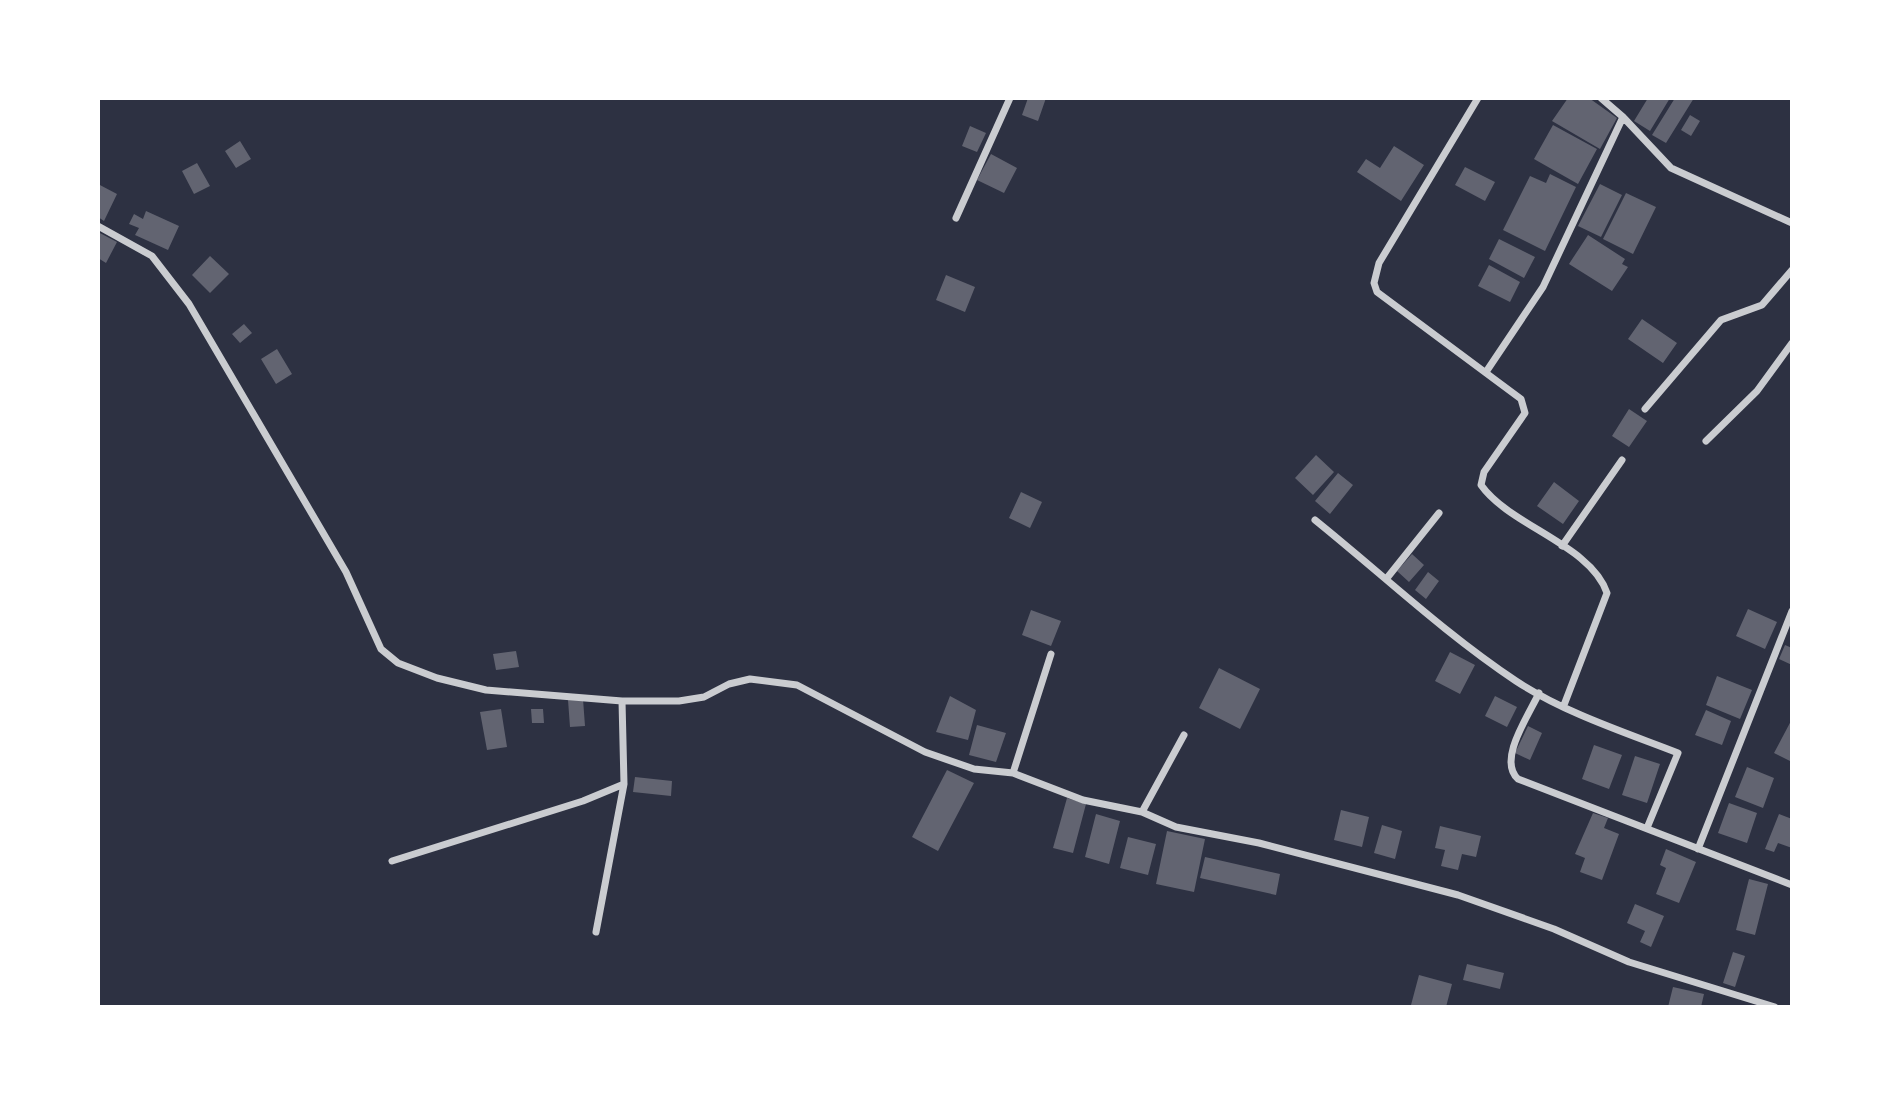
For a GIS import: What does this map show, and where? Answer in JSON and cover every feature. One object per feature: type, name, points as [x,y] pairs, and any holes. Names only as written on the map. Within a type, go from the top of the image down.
[{"type":"street","points":[[956,218],[1010,98]]},
{"type":"street","points":[[1478,98],[1379,263],[1374,283],[1377,292],[1521,399],[1525,413],[1484,472],[1481,485],[1602,579],[1607,593],[1564,705]]},
{"type":"street","points":[[1601,98],[1623,117],[1671,168],[1792,223]]},
{"type":"street","points":[[1486,372],[1543,287],[1623,117]]},
{"type":"street","points":[[98,226],[152,256],[189,304],[339,560],[381,649],[398,663],[437,678],[486,690],[622,701],[679,701],[704,697],[729,684],[750,679],[797,685],[925,752],[974,769],[1013,773],[1083,800],[1142,812],[1176,827],[1259,843],[1458,895],[1554,929],[1629,962],[1774,1007]]},
{"type":"street","points":[[1645,409],[1721,320],[1762,304],[1792,270]]},
{"type":"street","points":[[1706,441],[1757,391],[1792,343]]},
{"type":"street","points":[[1562,547],[1622,460]]},
{"type":"street","points":[[1387,578],[1439,513]]},
{"type":"street","points":[[1315,520],[1387,578],[1406,598],[1518,682],[1600,723],[1678,753],[1647,828]]},
{"type":"street","points":[[1698,849],[1792,611]]},
{"type":"street","points":[[1013,773],[1051,654]]},
{"type":"street","points":[[1539,693],[1509,758],[1512,774],[1518,779],[1792,885]]},
{"type":"street","points":[[596,932],[624,784],[622,701]]},
{"type":"street","points":[[1142,812],[1184,736]]},
{"type":"street","points":[[392,860],[583,801],[624,784]]},
{"type":"building","points":[[1028,98],[1046,98],[1038,121],[1022,115]]},
{"type":"building","points":[[1568,98],[1589,98],[1617,118],[1600,149],[1552,121]]},
{"type":"building","points":[[1648,98],[1670,98],[1650,131],[1634,121]]},
{"type":"building","points":[[1675,98],[1694,98],[1666,143],[1652,135]]},
{"type":"building","points":[[1690,115],[1700,121],[1691,136],[1681,130]]},
{"type":"building","points":[[1553,125],[1597,149],[1578,184],[1534,159]]},
{"type":"building","points":[[970,126],[986,133],[977,152],[962,146]]},
{"type":"building","points":[[240,141],[251,159],[236,168],[225,151]]},
{"type":"building","points":[[1394,146],[1424,165],[1401,201],[1357,172],[1366,159],[1380,168]]},
{"type":"building","points":[[991,154],[1017,168],[1004,193],[977,180]]},
{"type":"building","points":[[197,163],[210,186],[194,194],[182,171]]},
{"type":"building","points":[[1465,167],[1495,182],[1485,201],[1455,185]]},
{"type":"building","points":[[1550,174],[1576,187],[1545,251],[1503,230],[1530,176],[1546,183]]},
{"type":"building","points":[[98,184],[117,194],[104,221],[98,217]]},
{"type":"building","points":[[1600,184],[1622,195],[1601,237],[1578,226]]},
{"type":"building","points":[[1626,193],[1656,207],[1633,254],[1603,239]]},
{"type":"building","points":[[146,211],[179,226],[168,250],[135,235],[139,228],[129,224],[134,214],[143,219]]},
{"type":"building","points":[[98,232],[117,242],[106,263],[98,258]]},
{"type":"building","points":[[1588,235],[1625,259],[1622,264],[1628,267],[1612,291],[1569,264]]},
{"type":"building","points":[[1499,239],[1535,257],[1524,278],[1489,259]]},
{"type":"building","points":[[210,256],[229,274],[210,293],[192,275]]},
{"type":"building","points":[[1489,265],[1520,282],[1510,302],[1478,286]]},
{"type":"building","points":[[946,275],[975,287],[965,312],[936,300]]},
{"type":"building","points":[[1642,319],[1677,343],[1663,363],[1628,339]]},
{"type":"building","points":[[244,324],[252,333],[240,343],[232,334]]},
{"type":"building","points":[[277,349],[292,374],[276,384],[261,359]]},
{"type":"building","points":[[1629,409],[1647,421],[1629,447],[1612,436]]},
{"type":"building","points":[[1316,455],[1334,472],[1313,495],[1295,478]]},
{"type":"building","points":[[1338,473],[1353,485],[1330,514],[1315,501]]},
{"type":"building","points":[[1554,482],[1579,501],[1563,524],[1537,506]]},
{"type":"building","points":[[1021,492],[1042,502],[1030,528],[1009,518]]},
{"type":"building","points":[[1412,554],[1424,565],[1409,582],[1397,571]]},
{"type":"building","points":[[1428,572],[1439,581],[1426,599],[1415,590]]},
{"type":"building","points":[[1748,609],[1777,622],[1765,649],[1736,636]]},
{"type":"building","points":[[1031,610],[1061,621],[1051,646],[1022,635]]},
{"type":"building","points":[[1785,645],[1792,648],[1792,665],[1779,659]]},
{"type":"building","points":[[516,651],[519,667],[496,670],[493,654]]},
{"type":"building","points":[[1450,652],[1475,665],[1460,694],[1435,681]]},
{"type":"building","points":[[1219,668],[1260,689],[1240,729],[1199,708]]},
{"type":"building","points":[[1717,676],[1752,690],[1740,719],[1706,705]]},
{"type":"building","points":[[950,696],[976,710],[968,740],[936,732]]},
{"type":"building","points":[[1495,696],[1517,707],[1507,727],[1485,716]]},
{"type":"building","points":[[583,699],[585,726],[570,727],[568,700]]},
{"type":"building","points":[[501,709],[507,747],[487,750],[480,712]]},
{"type":"building","points":[[531,709],[543,709],[544,723],[532,723]]},
{"type":"building","points":[[1706,710],[1731,721],[1722,745],[1695,735]]},
{"type":"building","points":[[1792,719],[1792,762],[1774,753]]},
{"type":"building","points":[[977,725],[1006,733],[996,762],[969,755]]},
{"type":"building","points":[[1528,726],[1542,733],[1530,760],[1515,753]]},
{"type":"building","points":[[1594,745],[1622,755],[1609,789],[1582,779]]},
{"type":"building","points":[[1635,756],[1660,764],[1647,803],[1622,795]]},
{"type":"building","points":[[1747,767],[1774,778],[1763,808],[1735,797]]},
{"type":"building","points":[[947,770],[974,783],[938,851],[912,837]]},
{"type":"building","points":[[635,777],[672,781],[671,796],[633,792]]},
{"type":"building","points":[[1067,798],[1086,804],[1073,853],[1053,848]]},
{"type":"building","points":[[1729,803],[1757,813],[1747,843],[1718,833]]},
{"type":"building","points":[[1341,810],[1369,817],[1362,847],[1334,840]]},
{"type":"building","points":[[1593,813],[1608,818],[1604,828],[1619,834],[1602,880],[1580,872],[1585,858],[1575,854]]},
{"type":"building","points":[[1096,814],[1120,821],[1109,864],[1085,857]]},
{"type":"building","points":[[1779,814],[1792,819],[1792,848],[1778,843],[1774,852],[1765,849]]},
{"type":"building","points":[[1382,825],[1402,831],[1395,859],[1374,853]]},
{"type":"building","points":[[1440,826],[1481,836],[1476,857],[1462,854],[1458,870],[1441,866],[1445,850],[1435,848]]},
{"type":"building","points":[[1167,831],[1205,839],[1194,892],[1156,884]]},
{"type":"building","points":[[1128,837],[1156,844],[1148,875],[1120,868]]},
{"type":"building","points":[[1666,849],[1696,862],[1679,903],[1656,894],[1666,868],[1660,865]]},
{"type":"building","points":[[1205,857],[1280,874],[1276,895],[1200,878]]},
{"type":"building","points":[[1749,879],[1768,884],[1755,935],[1736,930]]},
{"type":"building","points":[[1635,904],[1664,916],[1651,947],[1640,942],[1645,931],[1627,923]]},
{"type":"building","points":[[1733,952],[1745,956],[1735,987],[1723,983]]},
{"type":"building","points":[[1467,964],[1504,973],[1500,989],[1463,980]]},
{"type":"building","points":[[1419,975],[1452,984],[1446,1007],[1411,1005]]},
{"type":"building","points":[[1673,987],[1704,994],[1701,1007],[1668,1007]]}]
